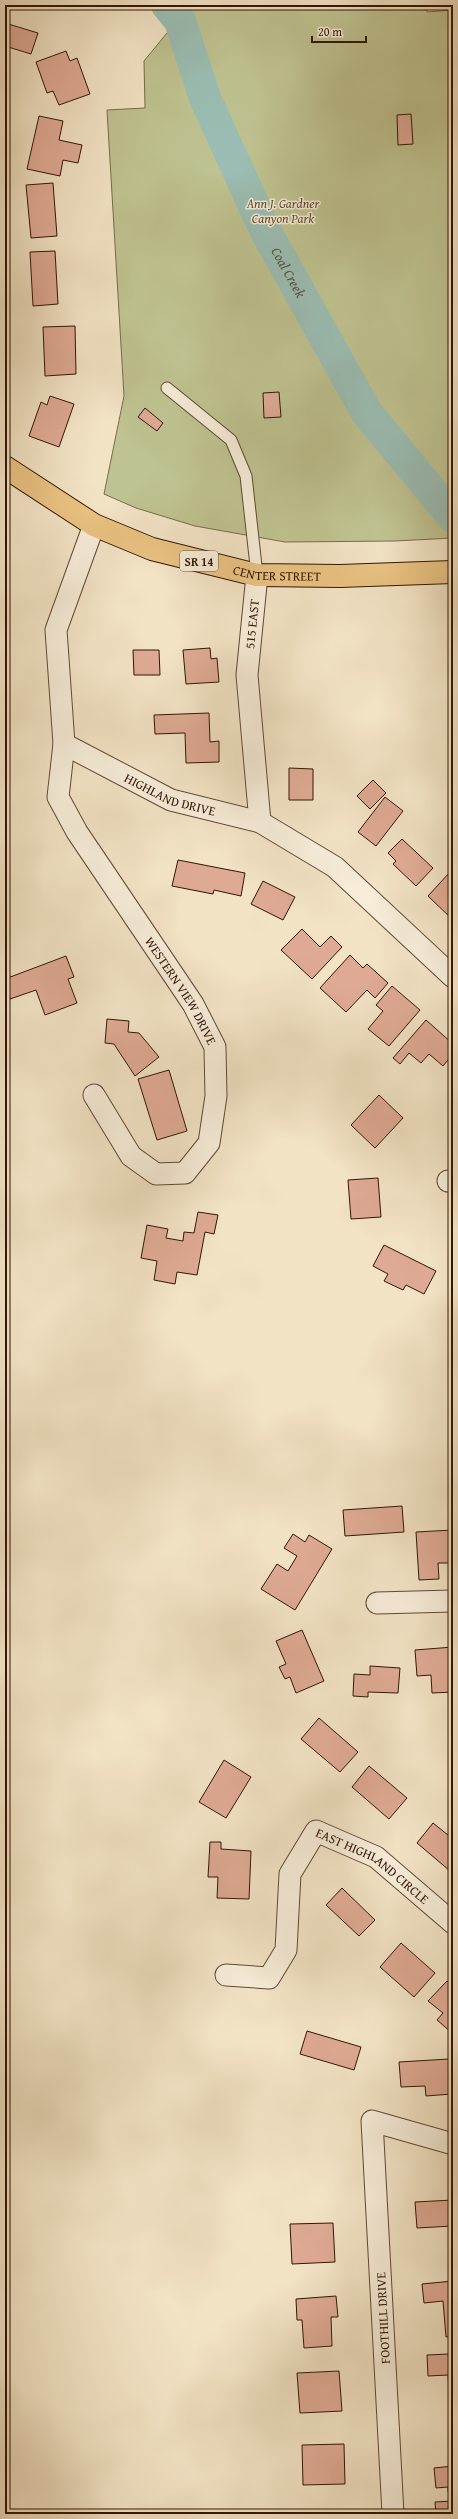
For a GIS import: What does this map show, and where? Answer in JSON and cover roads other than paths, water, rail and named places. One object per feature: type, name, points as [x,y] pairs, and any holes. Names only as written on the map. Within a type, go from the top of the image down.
[{"type":"main road","name":"CENTER STREET","points":[[5,467],[94,525],[152,549],[257,575],[415,574],[453,572]]},
{"type":"street","points":[[64,744],[56,630],[94,525]]},
{"type":"street","name":"515 EAST","points":[[257,575],[247,675],[260,822]]},
{"type":"street","name":"HIGHLAND DRIVE","points":[[64,744],[171,800],[260,822],[335,866],[453,977]]},
{"type":"street","name":"WESTERN VIEW DRIVE","points":[[64,744],[58,797],[78,832],[193,1004],[215,1047],[216,1096],[209,1143],[185,1173],[156,1174],[131,1156],[94,1095]]},
{"type":"street","points":[[377,1603],[453,1601]]},
{"type":"street","name":"EAST HIGHLAND CIRCLE","points":[[226,1975],[269,1978],[283,1956],[286,1950],[290,1874],[316,1831],[376,1857],[453,1923]]},
{"type":"street","name":"FOOTHILL DRIVE","points":[[393,2514],[372,2121],[453,2144]]},
{"type":"lane","name":"515 EAST","points":[[167,388],[231,440],[246,476],[257,575]]},
{"type":"waterway","name":"Coal Creek","points":[[167,5],[180,21],[205,98],[265,230],[367,413],[453,517]]},
{"type":"waterway","points":[[180,21],[181,5]]},
{"type":"park label","name":"Ann J. Gardner Canyon Park","points":[[283,210]]}]
